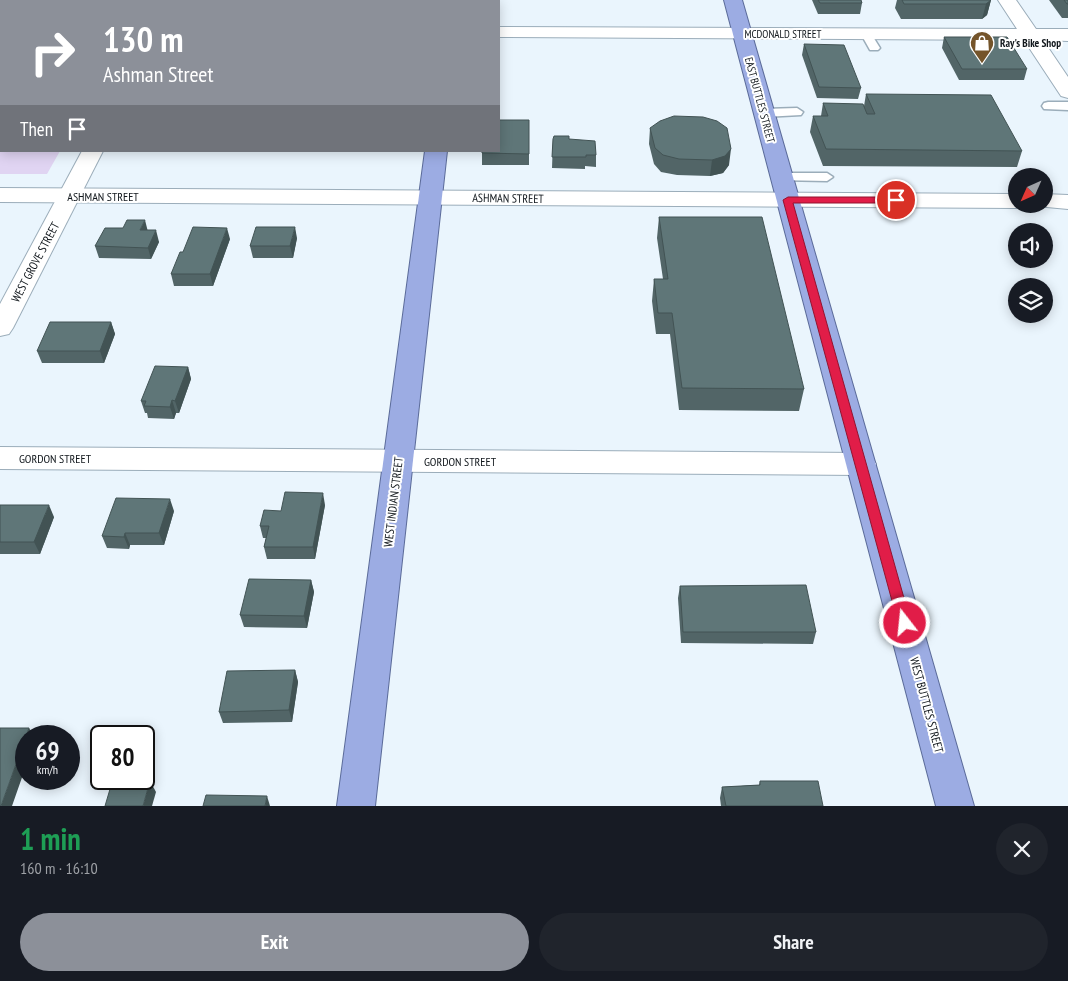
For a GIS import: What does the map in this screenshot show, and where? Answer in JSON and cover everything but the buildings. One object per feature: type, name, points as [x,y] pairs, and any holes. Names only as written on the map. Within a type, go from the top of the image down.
[{"type":"highway","name":"EAST BUTTLES STREET","points":[[733,0],[784,189]]},
{"type":"highway","name":"WEST INDIAN STREET","points":[[356,806],[436,152]]},
{"type":"highway","name":"WEST BUTTLES STREET","points":[[784,189],[955,806]]},
{"type":"street","points":[[1007,0],[1068,92]]},
{"type":"street","name":"MCDONALD STREET","points":[[500,32],[742,34],[870,41],[1068,35]]},
{"type":"street","name":"WEST GROVE STREET","points":[[0,328],[92,152]]},
{"type":"street","name":"ASHMAN STREET","points":[[0,195],[430,197],[784,189],[1008,201]]},
{"type":"street","points":[[1053,202],[1068,202]]},
{"type":"street","name":"GORDON STREET","points":[[0,458],[860,464]]},
{"type":"lane","points":[[1048,106],[1068,106]]},
{"type":"lane","points":[[764,113],[797,112]]},
{"type":"lane","points":[[784,189],[827,177]]},
{"type":"shaded area","points":[[0,152],[59,152],[47,174],[0,174]]},
{"type":"place","name":"Ray's Bike Shop","points":[[982,64]]},
{"type":"route","points":[[896,200],[788,200],[905,623]]}]
